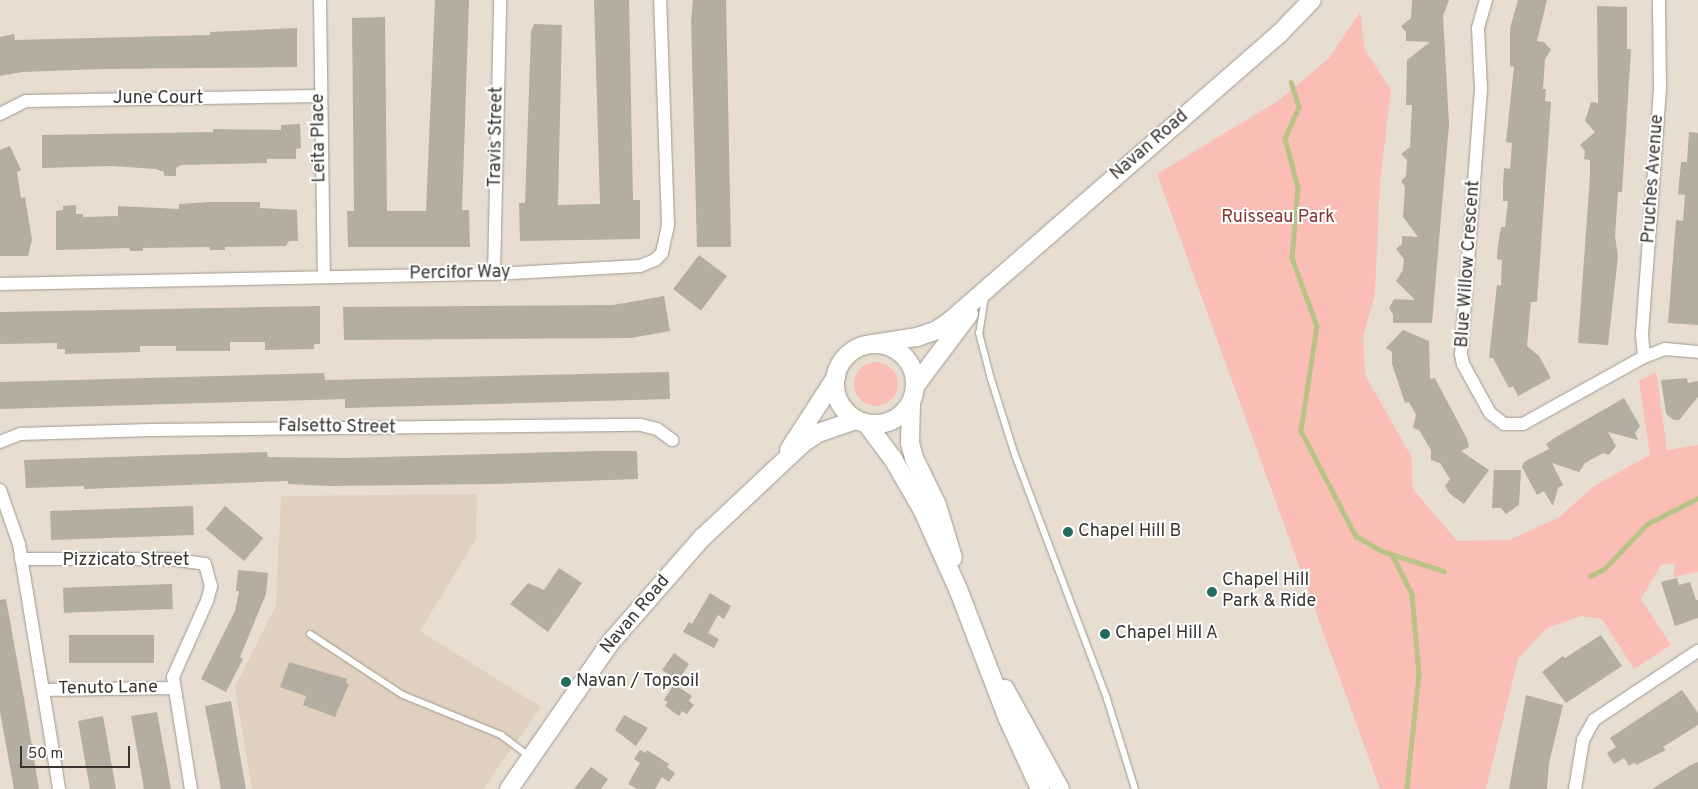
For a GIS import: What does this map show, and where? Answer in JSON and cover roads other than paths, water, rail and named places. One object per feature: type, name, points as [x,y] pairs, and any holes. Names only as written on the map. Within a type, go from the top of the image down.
[{"type":"main road","name":"Navan Road","points":[[873,344],[901,340],[937,330],[987,290],[1279,34],[1312,0]]},
{"type":"main road","name":"Navan Road","points":[[913,394],[987,290]]},
{"type":"main road","points":[[958,589],[952,551],[944,524],[919,472],[910,443],[913,394],[910,364],[904,356],[894,349],[873,344],[853,351],[845,358],[836,376],[836,392],[842,406],[861,422],[893,459],[922,509],[958,589],[1008,719],[1040,789]]},
{"type":"main road","name":"Navan Road","points":[[783,459],[836,376]]},
{"type":"main road","points":[[861,422],[881,424],[894,420],[913,394]]},
{"type":"main road","name":"Navan Road","points":[[509,789],[610,643],[656,588],[783,459],[818,433],[861,422]]},
{"type":"main road","points":[[980,643],[1060,789]]},
{"type":"street","name":"Leita Place","points":[[320,0],[319,96],[324,276]]},
{"type":"street","name":"Travis Street","points":[[494,274],[500,0]]},
{"type":"street","name":"Percifor Way","points":[[0,284],[494,274],[626,269],[655,260],[662,253],[668,225],[660,0]]},
{"type":"street","name":"Blue Willow Crescent","points":[[1486,0],[1478,28],[1481,89],[1463,364],[1490,413],[1504,424],[1523,424],[1644,357],[1665,349],[1698,352]]},
{"type":"street","name":"Pruches Avenue","points":[[1644,357],[1642,334],[1660,88],[1659,0]]},
{"type":"street","name":"June Court","points":[[0,114],[26,102],[319,96]]},
{"type":"street","name":"Falsetto Street","points":[[0,442],[20,434],[151,430],[641,425],[657,429],[672,440]]},
{"type":"street","points":[[0,490],[14,524],[21,559],[59,789]]},
{"type":"street","name":"Pizzicato Street","points":[[21,559],[170,559],[206,564],[211,586],[174,669],[173,688],[191,789]]},
{"type":"street","points":[[1575,789],[1583,740],[1594,720],[1698,651]]},
{"type":"street","name":"Tenuto Lane","points":[[44,690],[173,688]]},
{"type":"lane","points":[[987,290],[979,333],[1015,456],[1107,699],[1135,789]]},
{"type":"lane","points":[[310,634],[403,695],[501,735],[531,757]]},
{"type":"waterway","points":[[1291,82],[1299,107],[1285,138],[1298,188],[1292,258],[1317,326],[1301,431],[1356,536],[1382,551],[1444,571]]},
{"type":"waterway","points":[[1590,576],[1604,569],[1647,524],[1698,498]]},
{"type":"waterway","points":[[1392,554],[1412,594],[1419,674],[1407,789]]},
{"type":"place","name":"Chapel Hill B","points":[[1068,532]]},
{"type":"place","name":"Chapel Hill Park & Ride","points":[[1212,592]]},
{"type":"place","name":"Chapel Hill A","points":[[1105,634]]},
{"type":"place","name":"Navan / Topsoil","points":[[566,682]]},
{"type":"park label","name":"Ruisseau Park","points":[[1278,218]]}]
